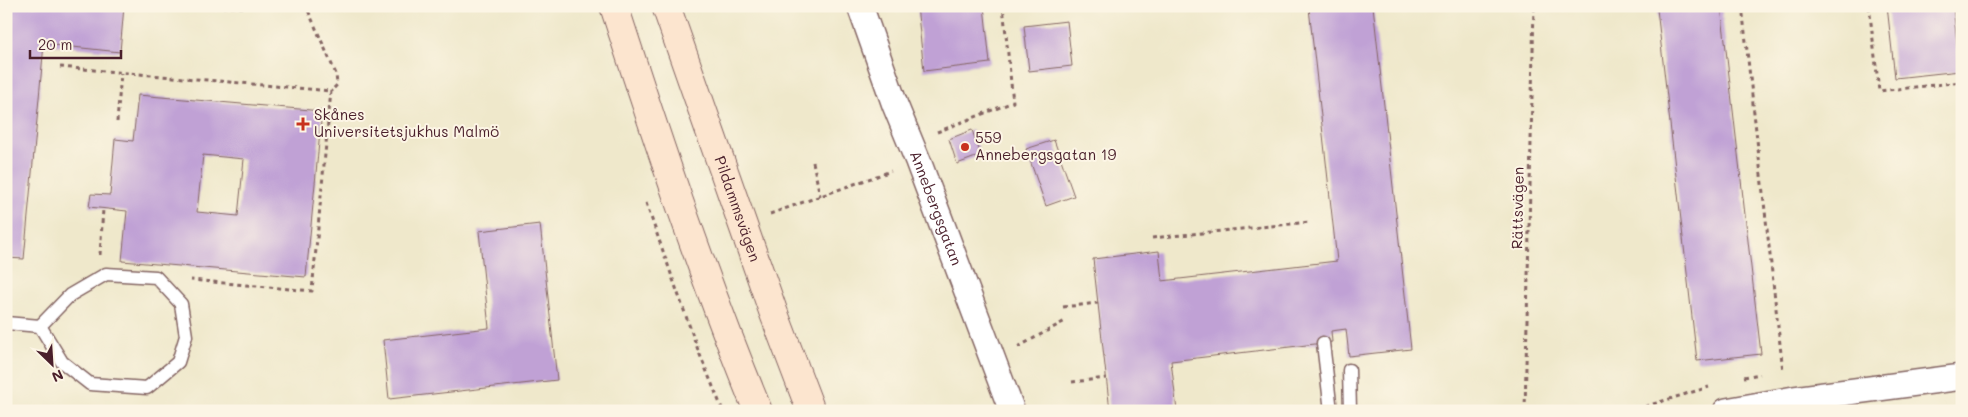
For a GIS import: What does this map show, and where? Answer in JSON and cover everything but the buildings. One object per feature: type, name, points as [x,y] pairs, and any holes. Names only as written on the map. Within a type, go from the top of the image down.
[{"type":"main road","points":[[614,6],[681,208],[728,337],[758,411]]},
{"type":"main road","name":"Pildammsvägen","points":[[666,6],[773,311],[811,411]]},
{"type":"street","name":"Annebergsgatan","points":[[860,6],[895,105],[1012,411]]},
{"type":"street","points":[[1726,411],[1794,399],[1962,378]]},
{"type":"lane","points":[[106,274],[156,278],[181,304],[186,336],[178,362],[147,388],[90,384],[62,362],[40,326],[70,295],[106,274]]},
{"type":"lane","points":[[6,323],[40,326]]},
{"type":"lane","points":[[1323,343],[1330,411]]},
{"type":"lane","points":[[1349,370],[1350,411]]},
{"type":"path","points":[[156,278],[312,291],[331,91],[337,85],[336,74],[309,7],[183,6]]},
{"type":"path","points":[[934,134],[1013,102],[1003,6]]},
{"type":"path","name":"Rättsvägen","points":[[1525,411],[1534,6]]},
{"type":"path","points":[[1742,6],[1783,371]]},
{"type":"path","points":[[1869,6],[1879,91],[1962,82]]},
{"type":"path","points":[[60,67],[331,91]]},
{"type":"path","points":[[117,122],[121,73]]},
{"type":"path","points":[[813,162],[820,196]]},
{"type":"path","points":[[767,215],[918,162]]},
{"type":"path","points":[[103,209],[99,253],[106,274]]},
{"type":"path","points":[[1152,238],[1310,222]]},
{"type":"path","points":[[1063,307],[1098,304]]},
{"type":"path","points":[[1015,349],[1065,321]]},
{"type":"path","points":[[1072,382],[1107,378]]},
{"type":"place","name":"Skånes Universitetsjukhus Malmö","points":[[303,124]]},
{"type":"place","name":"559 Annebergsgatan 19","points":[[965,147]]}]
